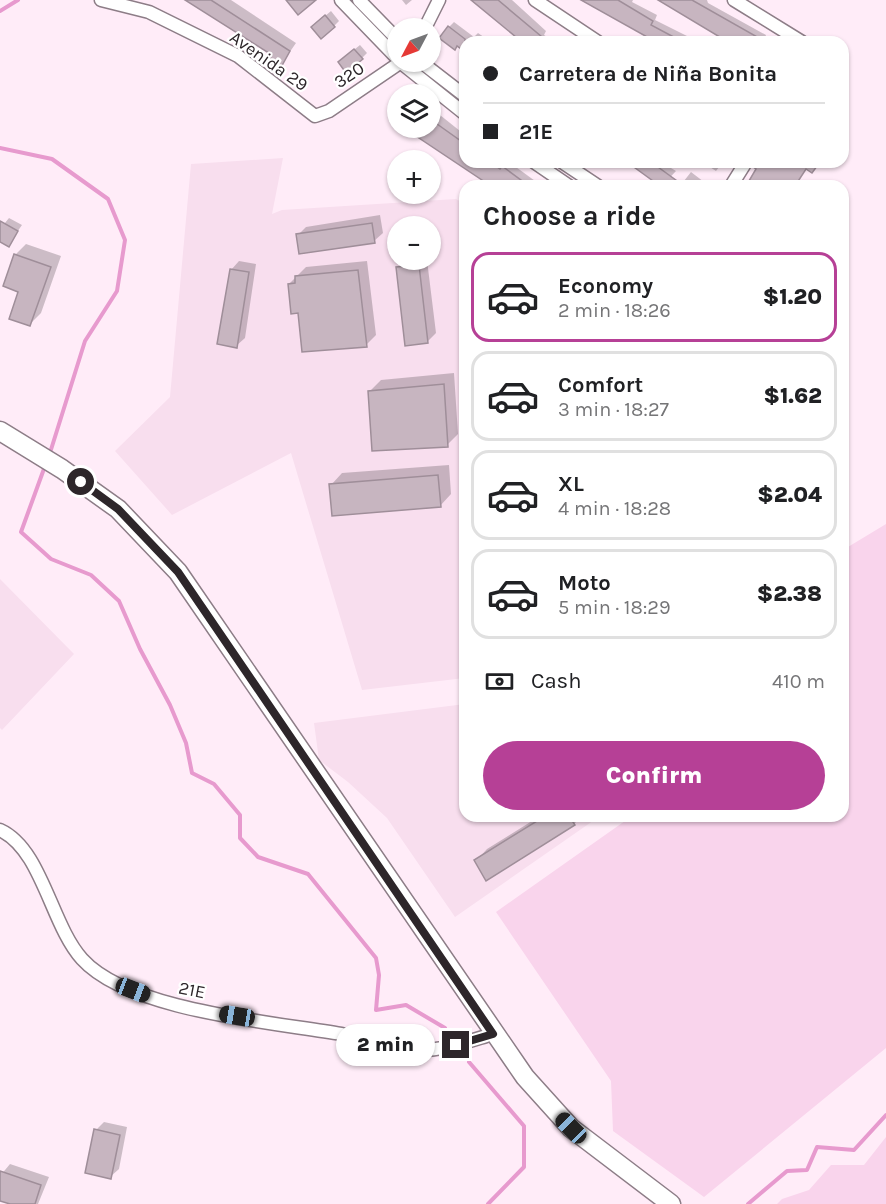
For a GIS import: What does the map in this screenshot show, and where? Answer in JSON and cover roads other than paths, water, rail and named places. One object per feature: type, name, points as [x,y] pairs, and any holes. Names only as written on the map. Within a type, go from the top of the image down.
[{"type":"main road","points":[[0,431],[118,509],[178,572],[493,1034],[545,1103],[571,1128],[671,1204]]},
{"type":"street","name":"Avenida 29","points":[[101,0],[149,12],[238,56],[315,116]]},
{"type":"street","points":[[341,0],[387,48]]},
{"type":"street","points":[[359,0],[387,28]]},
{"type":"street","points":[[430,18],[439,0]]},
{"type":"street","points":[[535,0],[589,36]]},
{"type":"street","points":[[734,0],[792,36]]},
{"type":"street","name":"320","points":[[315,116],[329,111],[387,70]]},
{"type":"street","points":[[413,72],[459,109]]},
{"type":"street","points":[[434,72],[459,91]]},
{"type":"street","points":[[543,168],[560,180]]},
{"type":"street","points":[[571,168],[589,180]]},
{"type":"street","name":"21E","points":[[0,830],[22,850],[40,877],[60,927],[82,959],[113,983],[173,1006],[380,1041],[416,1050],[456,1045],[493,1034]]},
{"type":"waterway","points":[[0,11],[18,0]]},
{"type":"waterway","points":[[0,148],[52,159],[108,199],[125,240],[117,291],[85,341],[49,456]]},
{"type":"waterway","points":[[45,466],[21,532],[51,559],[91,575],[119,601],[140,649],[170,705],[186,743],[192,773],[214,784],[240,815],[240,838],[258,857],[308,874],[376,958],[379,975],[376,1010],[406,1005],[445,1028]]},
{"type":"waterway","points":[[469,1062],[524,1126],[524,1167],[488,1204]]},
{"type":"waterway","points":[[748,1204],[787,1171],[807,1170],[817,1147],[854,1150],[886,1115]]}]
